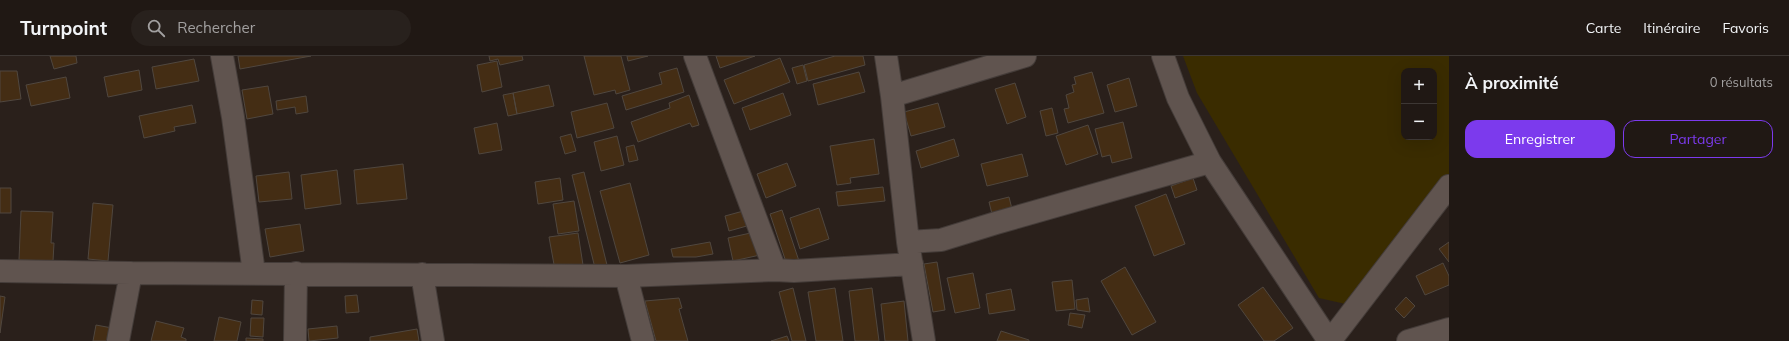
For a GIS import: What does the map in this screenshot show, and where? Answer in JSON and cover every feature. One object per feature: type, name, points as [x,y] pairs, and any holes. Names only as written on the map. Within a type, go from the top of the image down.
[{"type":"street","points":[[222,56],[233,116],[254,273]]},
{"type":"street","points":[[695,56],[775,270]]},
{"type":"street","points":[[886,56],[892,96],[908,242],[924,341]]},
{"type":"street","points":[[892,96],[1026,56]]},
{"type":"street","points":[[1163,56],[1178,98],[1210,162],[1330,341],[1449,186]]},
{"type":"street","points":[[908,242],[941,240],[1210,162]]},
{"type":"street","points":[[0,272],[626,276],[775,270],[794,271],[912,264]]},
{"type":"street","points":[[118,341],[131,273]]},
{"type":"street","points":[[295,341],[296,273]]},
{"type":"street","points":[[422,274],[433,341]]},
{"type":"street","points":[[626,276],[643,341]]},
{"type":"street","points":[[1408,341],[1449,329]]},
{"type":"shaded area","points":[[1183,56],[1449,56],[1449,184],[1350,305],[1319,298],[1197,93]]},
{"type":"building","points":[[50,56],[76,56],[77,63],[54,69]]},
{"type":"building","points":[[238,56],[311,56],[240,69]]},
{"type":"building","points":[[489,56],[522,56],[523,60],[500,65],[498,59],[490,61]]},
{"type":"building","points":[[584,56],[621,56],[630,90],[616,94],[615,90],[594,95]]},
{"type":"building","points":[[627,56],[648,56],[628,61]]},
{"type":"building","points":[[716,56],[755,56],[720,68]]},
{"type":"building","points":[[835,56],[863,56],[865,65],[808,81],[804,65]]},
{"type":"building","points":[[780,58],[790,82],[734,104],[724,80]]},
{"type":"building","points":[[194,59],[199,81],[156,89],[152,67]]},
{"type":"building","points":[[497,61],[502,87],[482,92],[477,65]]},
{"type":"building","points":[[803,65],[807,81],[797,84],[792,68]]},
{"type":"building","points":[[677,68],[684,92],[626,110],[622,96],[662,84],[659,73]]},
{"type":"building","points":[[139,70],[142,90],[108,97],[104,77]]},
{"type":"building","points":[[0,71],[17,71],[21,99],[0,102]]},
{"type":"building","points":[[859,72],[865,92],[818,105],[813,84]]},
{"type":"building","points":[[1092,72],[1104,113],[1068,123],[1064,109],[1069,108],[1066,95],[1074,92],[1072,85],[1076,84],[1074,77]]},
{"type":"building","points":[[66,77],[70,98],[31,106],[26,85]]},
{"type":"building","points":[[1129,78],[1137,106],[1115,112],[1107,85]]},
{"type":"building","points":[[1015,83],[1026,117],[1007,124],[995,89]]},
{"type":"building","points":[[549,85],[554,106],[517,114],[513,93]]},
{"type":"building","points":[[268,86],[273,114],[247,119],[242,90]]},
{"type":"building","points":[[513,93],[517,114],[508,116],[503,95]]},
{"type":"building","points":[[783,93],[791,115],[750,130],[742,108]]},
{"type":"building","points":[[689,95],[699,125],[692,127],[690,123],[638,142],[631,122],[670,108],[669,103]]},
{"type":"building","points":[[306,96],[308,112],[296,114],[295,107],[277,110],[276,101]]},
{"type":"building","points":[[607,103],[614,128],[577,138],[571,112]]},
{"type":"building","points":[[938,103],[945,127],[911,136],[904,112]]},
{"type":"building","points":[[192,105],[196,123],[174,127],[175,131],[144,138],[139,116]]},
{"type":"building","points":[[1052,108],[1058,133],[1046,136],[1040,111]]},
{"type":"building","points":[[1123,122],[1132,158],[1112,163],[1110,155],[1102,157],[1095,129]]},
{"type":"building","points":[[497,123],[502,150],[479,154],[474,128]]},
{"type":"building","points":[[1088,125],[1098,154],[1066,165],[1056,136]]},
{"type":"building","points":[[571,134],[576,151],[565,154],[560,137]]},
{"type":"building","points":[[617,136],[624,165],[601,171],[594,142]]},
{"type":"building","points":[[874,139],[879,174],[850,178],[851,183],[837,185],[830,146]]},
{"type":"building","points":[[954,139],[959,156],[921,168],[916,151]]},
{"type":"building","points":[[634,145],[638,160],[629,162],[626,147]]},
{"type":"building","points":[[1022,154],[1028,176],[987,186],[981,164]]},
{"type":"building","points":[[787,163],[796,186],[766,198],[757,174]]},
{"type":"building","points":[[403,164],[407,199],[357,204],[354,170]]},
{"type":"building","points":[[337,170],[341,204],[305,209],[301,175]]},
{"type":"building","points":[[289,172],[292,199],[259,202],[256,176]]},
{"type":"building","points":[[584,172],[607,265],[595,268],[572,175]]},
{"type":"building","points":[[560,178],[563,200],[538,204],[535,182]]},
{"type":"building","points":[[1193,178],[1197,190],[1175,198],[1171,186]]},
{"type":"building","points":[[630,183],[649,255],[620,263],[600,191]]},
{"type":"building","points":[[883,187],[885,201],[838,206],[836,192]]},
{"type":"building","points":[[0,188],[11,188],[11,213],[0,213]]},
{"type":"building","points":[[1166,194],[1185,244],[1154,256],[1135,206]]},
{"type":"building","points":[[1009,197],[1012,209],[992,214],[989,202]]},
{"type":"building","points":[[574,201],[579,231],[558,234],[553,204]]},
{"type":"building","points":[[93,203],[113,205],[108,261],[88,259]]},
{"type":"building","points":[[819,208],[829,239],[800,249],[790,218]]},
{"type":"building","points":[[747,210],[754,224],[729,231],[725,216]]},
{"type":"building","points":[[782,210],[799,261],[787,265],[770,214]]},
{"type":"building","points":[[21,211],[53,212],[51,243],[54,243],[53,261],[19,260]]},
{"type":"building","points":[[300,224],[304,251],[270,257],[265,229]]},
{"type":"building","points":[[755,232],[760,255],[733,261],[728,238]]},
{"type":"building","points":[[578,233],[583,265],[555,270],[549,237]]},
{"type":"building","points":[[710,242],[713,254],[696,257],[673,257],[671,249]]},
{"type":"building","points":[[1449,242],[1449,262],[1439,249]]},
{"type":"building","points":[[937,262],[945,310],[933,312],[924,264]]},
{"type":"building","points":[[1443,263],[1449,276],[1449,285],[1425,295],[1416,276]]},
{"type":"building","points":[[1125,267],[1156,322],[1132,335],[1101,281]]},
{"type":"building","points":[[973,273],[980,308],[955,313],[947,278]]},
{"type":"building","points":[[1072,280],[1075,309],[1056,311],[1052,282]]},
{"type":"building","points":[[1263,287],[1293,328],[1274,341],[1264,341],[1238,305]]},
{"type":"building","points":[[793,288],[806,341],[792,341],[779,292]]},
{"type":"building","points":[[835,288],[843,341],[816,341],[808,292]]},
{"type":"building","points":[[872,288],[879,341],[855,341],[849,291]]},
{"type":"building","points":[[1011,289],[1015,310],[989,314],[986,294]]},
{"type":"building","points":[[357,295],[359,312],[346,313],[345,296]]},
{"type":"building","points":[[0,296],[5,297],[0,333]]},
{"type":"building","points":[[1406,297],[1415,306],[1404,318],[1395,309]]},
{"type":"building","points":[[679,298],[682,308],[679,309],[688,341],[656,341],[645,301]]},
{"type":"building","points":[[1088,298],[1090,312],[1077,310],[1076,300]]},
{"type":"building","points":[[252,300],[263,301],[262,315],[251,314]]},
{"type":"building","points":[[904,301],[908,341],[885,341],[881,304]]},
{"type":"building","points":[[1070,313],[1085,315],[1082,328],[1068,325]]},
{"type":"building","points":[[219,317],[241,322],[237,341],[214,341]]},
{"type":"building","points":[[251,318],[264,318],[263,337],[250,336]]},
{"type":"building","points":[[156,321],[184,328],[181,337],[186,339],[186,341],[151,341]]},
{"type":"building","points":[[96,325],[112,328],[110,341],[93,341]]},
{"type":"building","points":[[337,326],[338,338],[309,341],[308,329]]},
{"type":"building","points":[[417,329],[419,341],[370,341],[370,337]]},
{"type":"building","points":[[1001,331],[1029,340],[1029,341],[997,341]]},
{"type":"building","points":[[787,336],[789,341],[771,341]]},
{"type":"building","points":[[246,338],[263,339],[263,341],[246,341]]}]
